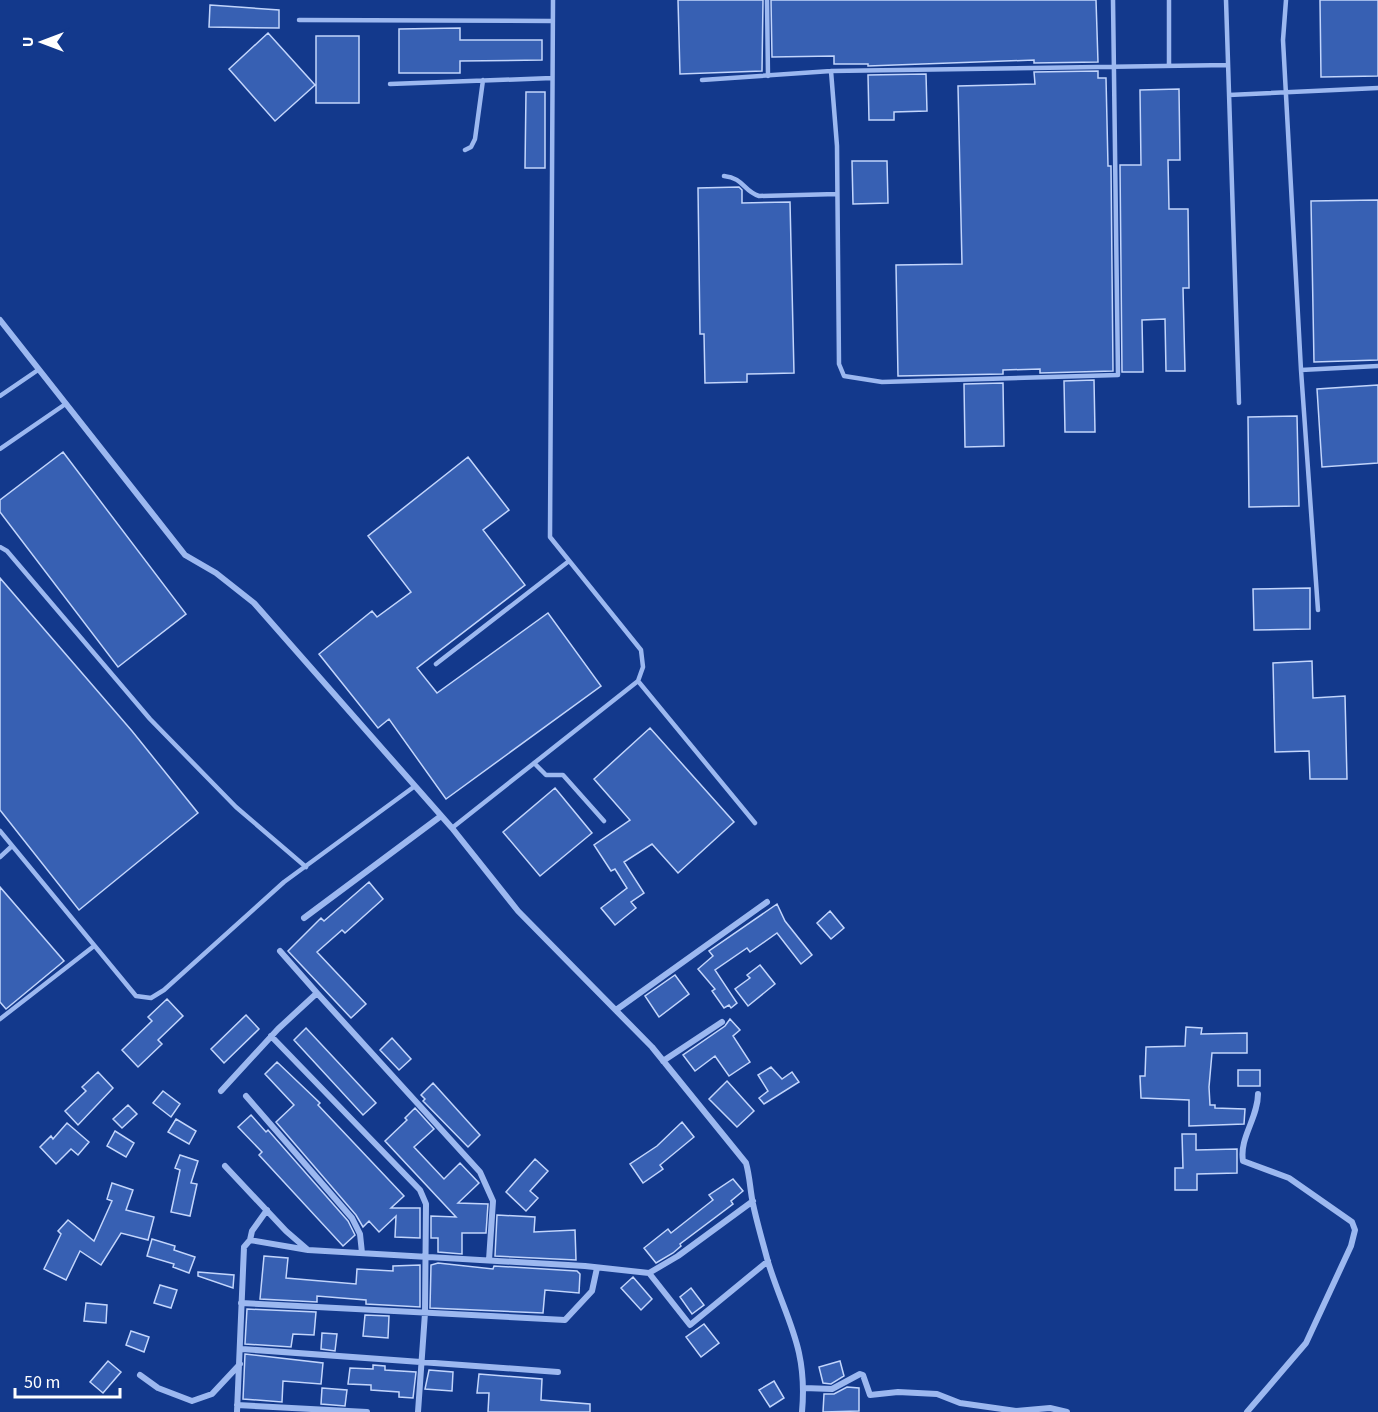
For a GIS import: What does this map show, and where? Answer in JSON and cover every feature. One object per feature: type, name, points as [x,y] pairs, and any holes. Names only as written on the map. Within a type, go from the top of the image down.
[{"type":"street","points":[[0,320],[64,405],[185,555],[216,573],[254,603],[452,828],[518,911],[663,1061],[747,1163],[752,1182],[753,1201],[768,1261],[802,1354],[804,1388],[802,1412]]},
{"type":"street","points":[[304,918],[441,816]]},
{"type":"street","points":[[616,1010],[767,902]]},
{"type":"street","points":[[280,951],[480,1172],[493,1201],[489,1260]]},
{"type":"street","points":[[220,1091],[271,1036],[317,993]]},
{"type":"street","points":[[663,1061],[722,1022]]},
{"type":"street","points":[[271,1036],[420,1190],[426,1204],[425,1313],[418,1412]]},
{"type":"street","points":[[1247,1412],[1306,1343],[1351,1246],[1355,1230],[1352,1222],[1302,1185],[1243,1161],[1241,1150],[1253,1120],[1258,1094]]},
{"type":"street","points":[[246,1096],[352,1218],[360,1234],[362,1254]]},
{"type":"street","points":[[225,1166],[308,1250]]},
{"type":"street","points":[[250,1240],[308,1250],[489,1260],[650,1273],[678,1256],[753,1201]]},
{"type":"street","points":[[267,1210],[244,1247],[241,1303],[242,1349],[237,1408],[367,1412]]},
{"type":"street","points":[[650,1273],[690,1325],[768,1261]]},
{"type":"street","points":[[241,1303],[565,1320],[592,1292],[597,1268]]},
{"type":"street","points":[[242,1349],[558,1372]]},
{"type":"street","points":[[140,1375],[158,1388],[192,1401],[212,1394],[240,1364]]},
{"type":"street","points":[[804,1388],[832,1389],[860,1374],[863,1375],[870,1395],[898,1392],[937,1394],[960,1403],[1016,1411],[1050,1408],[1067,1412]]},
{"type":"lane","points":[[452,828],[638,681],[643,668],[641,650],[550,537],[553,0]]},
{"type":"lane","points":[[767,0],[768,76]]},
{"type":"lane","points":[[831,71],[837,194],[839,364],[844,376],[882,382],[1118,375],[1113,0]]},
{"type":"lane","points":[[1169,0],[1169,66]]},
{"type":"lane","points":[[1226,0],[1239,403]]},
{"type":"lane","points":[[1281,0],[1284,8]]},
{"type":"lane","points":[[1286,0],[1284,8],[1286,92],[1301,370],[1318,610]]},
{"type":"lane","points":[[299,20],[553,21]]},
{"type":"lane","points":[[702,80],[831,71],[1228,65]]},
{"type":"lane","points":[[390,84],[552,78]]},
{"type":"lane","points":[[465,150],[471,147],[475,139],[483,80]]},
{"type":"lane","points":[[1229,95],[1378,88]]},
{"type":"lane","points":[[724,176],[740,180],[759,196],[837,194]]},
{"type":"lane","points":[[1301,370],[1378,366]]},
{"type":"lane","points":[[0,396],[38,370]]},
{"type":"lane","points":[[0,449],[64,405]]},
{"type":"lane","points":[[0,548],[7,551],[150,719],[236,807],[306,867]]},
{"type":"lane","points":[[436,664],[569,561]]},
{"type":"lane","points":[[638,681],[755,823]]},
{"type":"lane","points":[[534,764],[546,775],[563,775],[604,821]]},
{"type":"lane","points":[[0,831],[136,996],[151,998],[164,990],[284,882],[415,786]]},
{"type":"lane","points":[[0,856],[12,846]]},
{"type":"lane","points":[[0,1019],[94,946]]},
{"type":"building","points":[[678,0],[763,0],[762,71],[680,74]]},
{"type":"building","points":[[771,0],[1096,0],[1098,62],[1034,63],[1034,60],[868,66],[868,64],[834,64],[834,56],[772,57]]},
{"type":"building","points":[[1320,0],[1378,0],[1378,76],[1321,77]]},
{"type":"building","points":[[210,5],[279,10],[279,28],[209,27]]},
{"type":"building","points":[[460,28],[460,40],[542,40],[542,60],[460,61],[460,73],[399,73],[399,29]]},
{"type":"building","points":[[268,33],[315,85],[275,121],[229,69]]},
{"type":"building","points":[[316,36],[359,36],[359,103],[316,103]]},
{"type":"building","points":[[1098,71],[1098,78],[1106,78],[1108,166],[1111,166],[1113,371],[1040,373],[1040,369],[1003,370],[1003,374],[898,376],[896,265],[962,264],[958,86],[1035,84],[1034,72]]},
{"type":"building","points":[[926,74],[927,111],[894,112],[894,120],[869,120],[868,75]]},
{"type":"building","points":[[1179,89],[1180,160],[1168,160],[1169,209],[1188,209],[1189,288],[1183,288],[1185,371],[1166,371],[1165,319],[1142,320],[1143,372],[1122,372],[1120,165],[1141,165],[1140,90]]},
{"type":"building","points":[[526,92],[545,92],[545,168],[525,168]]},
{"type":"building","points":[[852,161],[887,161],[888,203],[853,204]]},
{"type":"building","points":[[739,187],[742,190],[742,203],[790,202],[794,373],[747,374],[747,382],[705,383],[704,334],[700,334],[698,188]]},
{"type":"building","points":[[1378,200],[1378,360],[1314,362],[1311,201]]},
{"type":"building","points":[[1094,380],[1095,432],[1065,432],[1064,381]]},
{"type":"building","points":[[1003,383],[1004,446],[965,447],[964,384]]},
{"type":"building","points":[[1378,385],[1378,463],[1322,467],[1317,389]]},
{"type":"building","points":[[1297,416],[1299,506],[1249,507],[1248,417]]},
{"type":"building","points":[[63,452],[186,614],[118,667],[0,512],[0,500]]},
{"type":"building","points":[[468,457],[509,510],[483,530],[525,585],[417,668],[437,693],[548,613],[601,686],[446,799],[389,719],[378,728],[319,654],[372,611],[377,617],[411,592],[368,536]]},
{"type":"building","points":[[0,578],[132,731],[198,813],[79,910],[0,810]]},
{"type":"building","points":[[1310,588],[1310,629],[1254,630],[1253,589]]},
{"type":"building","points":[[1312,661],[1313,698],[1345,696],[1347,779],[1310,779],[1309,751],[1275,752],[1273,663]]},
{"type":"building","points":[[650,728],[734,822],[678,873],[652,844],[624,862],[644,893],[631,902],[636,908],[615,925],[601,908],[627,888],[615,869],[611,871],[594,845],[630,820],[594,779]]},
{"type":"building","points":[[555,788],[592,833],[540,876],[503,832]]},
{"type":"building","points":[[369,882],[383,899],[345,933],[342,930],[317,952],[366,1004],[351,1018],[288,951],[321,918],[324,921]]},
{"type":"building","points":[[0,887],[64,961],[6,1009],[0,1002]]},
{"type":"building","points":[[777,904],[785,921],[812,955],[801,964],[777,933],[750,952],[747,948],[715,970],[737,1003],[731,1008],[729,1005],[724,1008],[712,991],[715,989],[698,969],[713,956],[709,951]]},
{"type":"building","points":[[830,911],[844,928],[831,939],[817,923]]},
{"type":"building","points":[[760,965],[775,984],[748,1006],[735,989],[750,978],[747,975]]},
{"type":"building","points":[[675,975],[689,994],[659,1017],[645,996]]},
{"type":"building","points":[[167,999],[183,1016],[158,1040],[162,1044],[138,1067],[122,1050],[152,1021],[148,1017]]},
{"type":"building","points":[[246,1015],[259,1029],[224,1063],[211,1049]]},
{"type":"building","points":[[730,1019],[740,1030],[733,1036],[750,1062],[729,1076],[715,1056],[695,1071],[683,1055],[725,1026]]},
{"type":"building","points":[[1186,1027],[1202,1028],[1201,1034],[1247,1033],[1247,1053],[1212,1053],[1209,1087],[1210,1105],[1215,1105],[1215,1108],[1245,1109],[1244,1124],[1189,1126],[1189,1100],[1141,1098],[1140,1076],[1145,1076],[1146,1047],[1185,1046]]},
{"type":"building","points":[[306,1028],[376,1103],[363,1115],[294,1040]]},
{"type":"building","points":[[392,1038],[411,1059],[399,1070],[380,1050]]},
{"type":"building","points":[[277,1062],[320,1103],[318,1105],[404,1196],[391,1208],[420,1208],[420,1238],[395,1237],[396,1216],[379,1232],[369,1221],[363,1227],[356,1215],[276,1122],[294,1105],[265,1074]]},
{"type":"building","points":[[771,1067],[782,1079],[792,1072],[799,1082],[764,1104],[759,1098],[768,1091],[758,1075]]},
{"type":"building","points":[[1238,1070],[1260,1070],[1260,1086],[1238,1086]]},
{"type":"building","points":[[98,1072],[113,1088],[78,1125],[65,1111],[86,1091],[82,1087]]},
{"type":"building","points":[[727,1081],[754,1111],[737,1127],[709,1099]]},
{"type":"building","points":[[433,1083],[480,1135],[468,1147],[423,1101],[425,1099],[421,1095]]},
{"type":"building","points":[[163,1091],[180,1104],[171,1117],[153,1103]]},
{"type":"building","points":[[128,1105],[137,1114],[122,1128],[113,1119]]},
{"type":"building","points":[[415,1108],[434,1129],[414,1147],[444,1179],[460,1163],[479,1183],[458,1203],[488,1204],[486,1233],[462,1233],[462,1254],[438,1252],[438,1238],[431,1238],[431,1216],[456,1217],[385,1141],[407,1120],[405,1118]]},
{"type":"building","points":[[251,1115],[266,1132],[268,1130],[348,1221],[355,1235],[343,1246],[259,1155],[262,1152],[238,1127]]},
{"type":"building","points":[[176,1119],[196,1131],[189,1144],[168,1132]]},
{"type":"building","points":[[682,1122],[694,1137],[660,1165],[663,1169],[643,1183],[630,1164],[657,1146]]},
{"type":"building","points":[[67,1123],[89,1142],[78,1155],[71,1149],[56,1164],[40,1147],[51,1136],[53,1139]]},
{"type":"building","points":[[115,1131],[134,1143],[126,1157],[107,1146]]},
{"type":"building","points":[[1182,1134],[1196,1134],[1196,1150],[1237,1149],[1237,1173],[1197,1174],[1197,1190],[1175,1190],[1175,1168],[1183,1168]]},
{"type":"building","points":[[180,1155],[198,1161],[191,1183],[197,1184],[190,1216],[171,1212],[180,1170],[175,1168]]},
{"type":"building","points":[[535,1159],[548,1171],[530,1191],[538,1198],[526,1211],[506,1192]]},
{"type":"building","points":[[733,1179],[743,1191],[731,1201],[733,1204],[680,1244],[681,1246],[673,1253],[656,1263],[644,1248],[668,1229],[671,1233],[713,1200],[709,1195]]},
{"type":"building","points":[[112,1183],[133,1190],[126,1210],[154,1217],[148,1240],[121,1233],[101,1265],[80,1251],[66,1280],[44,1269],[61,1234],[58,1231],[68,1220],[94,1241],[112,1201],[107,1199]]},
{"type":"building","points":[[497,1215],[535,1217],[534,1232],[575,1230],[576,1260],[495,1256]]},
{"type":"building","points":[[152,1239],[175,1246],[174,1250],[195,1257],[189,1273],[173,1267],[174,1264],[147,1256]]},
{"type":"building","points":[[264,1256],[288,1258],[286,1278],[356,1284],[357,1269],[393,1271],[393,1266],[420,1265],[420,1307],[366,1304],[366,1300],[317,1296],[317,1302],[260,1299]]},
{"type":"building","points":[[438,1263],[493,1269],[494,1266],[577,1271],[580,1274],[579,1293],[545,1290],[543,1313],[430,1308],[431,1265]]},
{"type":"building","points":[[198,1272],[234,1275],[233,1288],[198,1276]]},
{"type":"building","points":[[633,1277],[652,1299],[641,1310],[621,1288]]},
{"type":"building","points":[[160,1285],[177,1290],[171,1308],[154,1303]]},
{"type":"building","points":[[691,1288],[704,1305],[692,1314],[680,1297]]},
{"type":"building","points":[[86,1303],[107,1305],[106,1323],[84,1321]]},
{"type":"building","points":[[247,1309],[316,1312],[314,1335],[293,1334],[291,1347],[245,1344]]},
{"type":"building","points":[[365,1315],[389,1316],[388,1338],[363,1336]]},
{"type":"building","points":[[704,1324],[719,1343],[701,1357],[686,1337]]},
{"type":"building","points":[[131,1331],[149,1337],[144,1352],[126,1345]]},
{"type":"building","points":[[322,1333],[337,1334],[335,1351],[321,1349]]},
{"type":"building","points":[[245,1354],[323,1363],[321,1384],[283,1381],[282,1402],[243,1399]]},
{"type":"building","points":[[108,1361],[121,1372],[103,1393],[90,1382]]},
{"type":"building","points":[[840,1361],[844,1376],[831,1384],[823,1383],[819,1367]]},
{"type":"building","points":[[373,1365],[385,1366],[385,1370],[416,1372],[413,1398],[399,1397],[399,1392],[371,1390],[371,1385],[348,1384],[350,1368],[373,1369]]},
{"type":"building","points":[[429,1370],[453,1372],[452,1391],[425,1389]]},
{"type":"building","points":[[479,1374],[542,1379],[541,1400],[590,1404],[590,1412],[488,1412],[489,1393],[477,1393]]},
{"type":"building","points":[[774,1381],[784,1398],[770,1407],[759,1390]]},
{"type":"building","points":[[847,1387],[859,1388],[859,1411],[823,1412],[824,1394],[834,1394]]},
{"type":"building","points":[[322,1388],[347,1390],[345,1406],[321,1404]]}]
